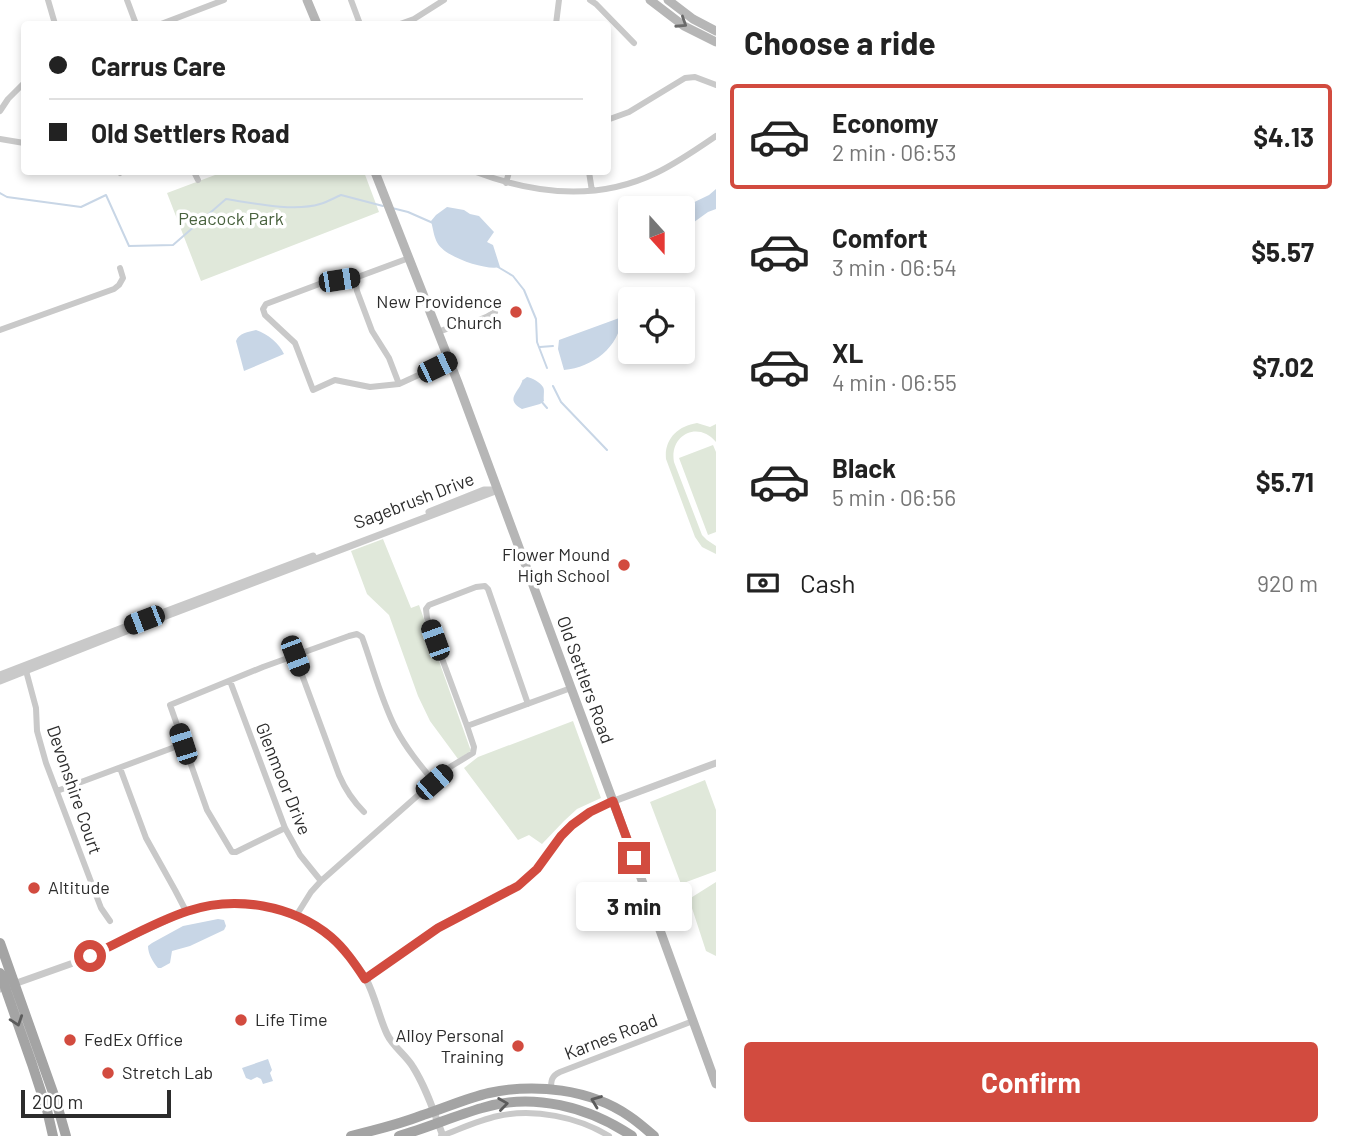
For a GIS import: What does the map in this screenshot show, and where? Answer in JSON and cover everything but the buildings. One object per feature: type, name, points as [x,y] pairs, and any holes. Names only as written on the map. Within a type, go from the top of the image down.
[{"type":"main road","points":[[307,0],[316,21]]},
{"type":"main road","points":[[650,0],[684,26],[716,42]]},
{"type":"main road","points":[[668,0],[693,19],[716,31]]},
{"type":"main road","name":"Old Settlers Road","points":[[375,175],[498,490],[693,1021],[713,1067],[716,1084]]},
{"type":"main road","points":[[0,943],[7,987],[53,1136]]},
{"type":"main road","points":[[0,973],[51,1086],[66,1136]]},
{"type":"main road","points":[[32,1064],[46,1084],[51,1086]]},
{"type":"main road","points":[[351,1136],[400,1123],[477,1096],[523,1089],[551,1090],[596,1100],[628,1115],[654,1136]]},
{"type":"main road","points":[[399,1136],[483,1107],[531,1102],[579,1109],[634,1136],[641,1126]]},
{"type":"street","points":[[48,0],[54,21]]},
{"type":"street","points":[[127,0],[135,21]]},
{"type":"street","points":[[169,21],[224,0]]},
{"type":"street","points":[[351,0],[359,21]]},
{"type":"street","points":[[408,21],[444,0]]},
{"type":"street","points":[[556,21],[559,0]]},
{"type":"street","points":[[590,0],[634,43]]},
{"type":"street","points":[[611,118],[629,111],[685,78],[695,77],[716,85]]},
{"type":"street","points":[[0,111],[21,86]]},
{"type":"street","points":[[484,175],[506,183],[564,192],[616,187],[656,173],[716,136]]},
{"type":"street","points":[[0,139],[21,142]]},
{"type":"street","points":[[196,175],[198,180]]},
{"type":"street","points":[[506,183],[508,175]]},
{"type":"street","points":[[589,175],[592,191]]},
{"type":"street","points":[[409,258],[355,278],[322,283],[266,304],[263,309],[265,316],[295,343],[313,390],[335,380],[370,387],[398,384],[449,360]]},
{"type":"street","points":[[0,330],[114,289],[122,278],[120,268]]},
{"type":"street","points":[[355,278],[372,331],[389,358],[398,384]]},
{"type":"street","points":[[438,331],[478,321],[495,312]]},
{"type":"street","name":"Sagebrush Drive","points":[[0,675],[25,668],[307,561],[484,490],[498,490]]},
{"type":"street","points":[[296,916],[321,881],[434,782],[473,753],[474,747],[467,726],[427,618],[426,609],[429,605],[476,587],[485,586],[488,589],[528,704]]},
{"type":"street","points":[[285,828],[232,852],[206,810],[170,705],[357,634],[362,637],[397,731],[434,782]]},
{"type":"street","points":[[295,656],[339,775],[349,795],[364,812]]},
{"type":"street","name":"Sagebrush Drive","points":[[0,681],[25,668]]},
{"type":"street","name":"Devonshire Court","points":[[25,668],[36,708],[40,742],[101,908],[110,920]]},
{"type":"street","name":"Glenmoor Drive","points":[[230,681],[285,828],[300,855],[321,881]]},
{"type":"street","points":[[467,726],[571,688]]},
{"type":"street","points":[[57,791],[183,744]]},
{"type":"street","points":[[365,979],[438,928],[518,886],[537,869],[561,836],[590,812],[716,763]]},
{"type":"street","points":[[120,768],[146,838],[186,911]]},
{"type":"street","points":[[7,987],[76,962],[186,911],[238,904],[279,909],[329,936],[354,961],[365,979],[388,1037],[424,1084],[442,1136],[498,1116],[532,1113],[576,1122],[610,1136]]},
{"type":"street","name":"Karnes Road","points":[[551,1090],[554,1074],[693,1021]]},
{"type":"green space","name":"Peacock Park","points":[[215,175],[365,175],[379,212],[201,281],[167,193]]},
{"type":"green space","points":[[697,423],[710,427],[716,424],[716,442],[701,432],[686,434],[676,444],[674,462],[702,535],[716,546],[716,554],[702,547],[695,537],[666,459],[667,445],[678,430]]},
{"type":"green space","points":[[713,445],[716,452],[716,532],[708,535],[679,458]]},
{"type":"green space","points":[[383,539],[411,608],[419,605],[471,751],[458,759],[430,721],[418,696],[389,615],[367,594],[351,551]]},
{"type":"green space","points":[[573,721],[601,798],[577,809],[542,844],[529,835],[518,840],[464,768],[478,757]]},
{"type":"green space","points":[[705,780],[716,810],[716,871],[681,884],[650,802]]},
{"type":"green space","points":[[716,882],[716,956],[706,951],[689,899]]},
{"type":"water","points":[[716,189],[716,209],[695,221],[695,202]]},
{"type":"water","points":[[447,207],[479,216],[494,232],[487,242],[493,245],[500,267],[467,262],[442,249],[431,221]]},
{"type":"water","points":[[618,318],[618,333],[610,347],[585,365],[564,370],[558,349],[559,340]]},
{"type":"water","points":[[256,330],[273,339],[284,354],[244,371],[236,341],[247,332]]},
{"type":"water","points":[[527,377],[536,380],[543,387],[544,401],[522,409],[515,403],[514,398],[522,380]]},
{"type":"water","points":[[224,920],[224,930],[190,946],[172,951],[170,963],[161,968],[156,966],[148,946],[183,926]]},
{"type":"water","points":[[268,1059],[273,1081],[263,1084],[257,1077],[251,1080],[246,1078],[242,1068]]},
{"type":"waterway","points":[[0,193],[7,197],[81,207],[106,195],[129,246],[173,245],[226,199],[298,207],[320,204],[341,195],[383,206]]},
{"type":"waterway","points":[[392,208],[433,223]]},
{"type":"waterway","points":[[498,267],[513,276],[524,290],[536,319],[537,342],[547,368]]},
{"type":"waterway","points":[[540,347],[553,346]]},
{"type":"waterway","points":[[553,386],[561,402],[607,450]]},
{"type":"waterway","points":[[541,401],[547,408]]},
{"type":"place","name":"New Providence Church","points":[[516,312]]},
{"type":"place","name":"Flower Mound High School","points":[[624,565]]},
{"type":"place","name":"Altitude","points":[[34,888]]},
{"type":"place","name":"Life Time","points":[[241,1020]]},
{"type":"place","name":"FedEx Office","points":[[70,1040]]},
{"type":"place","name":"Alloy Personal Training","points":[[518,1046]]},
{"type":"place","name":"Stretch Lab","points":[[108,1073]]},
{"type":"route","points":[[90,956],[186,911],[222,904],[238,904],[279,909],[315,926],[342,948],[365,979],[438,928],[518,886],[537,869],[566,830],[583,816],[613,801],[634,858]]}]
